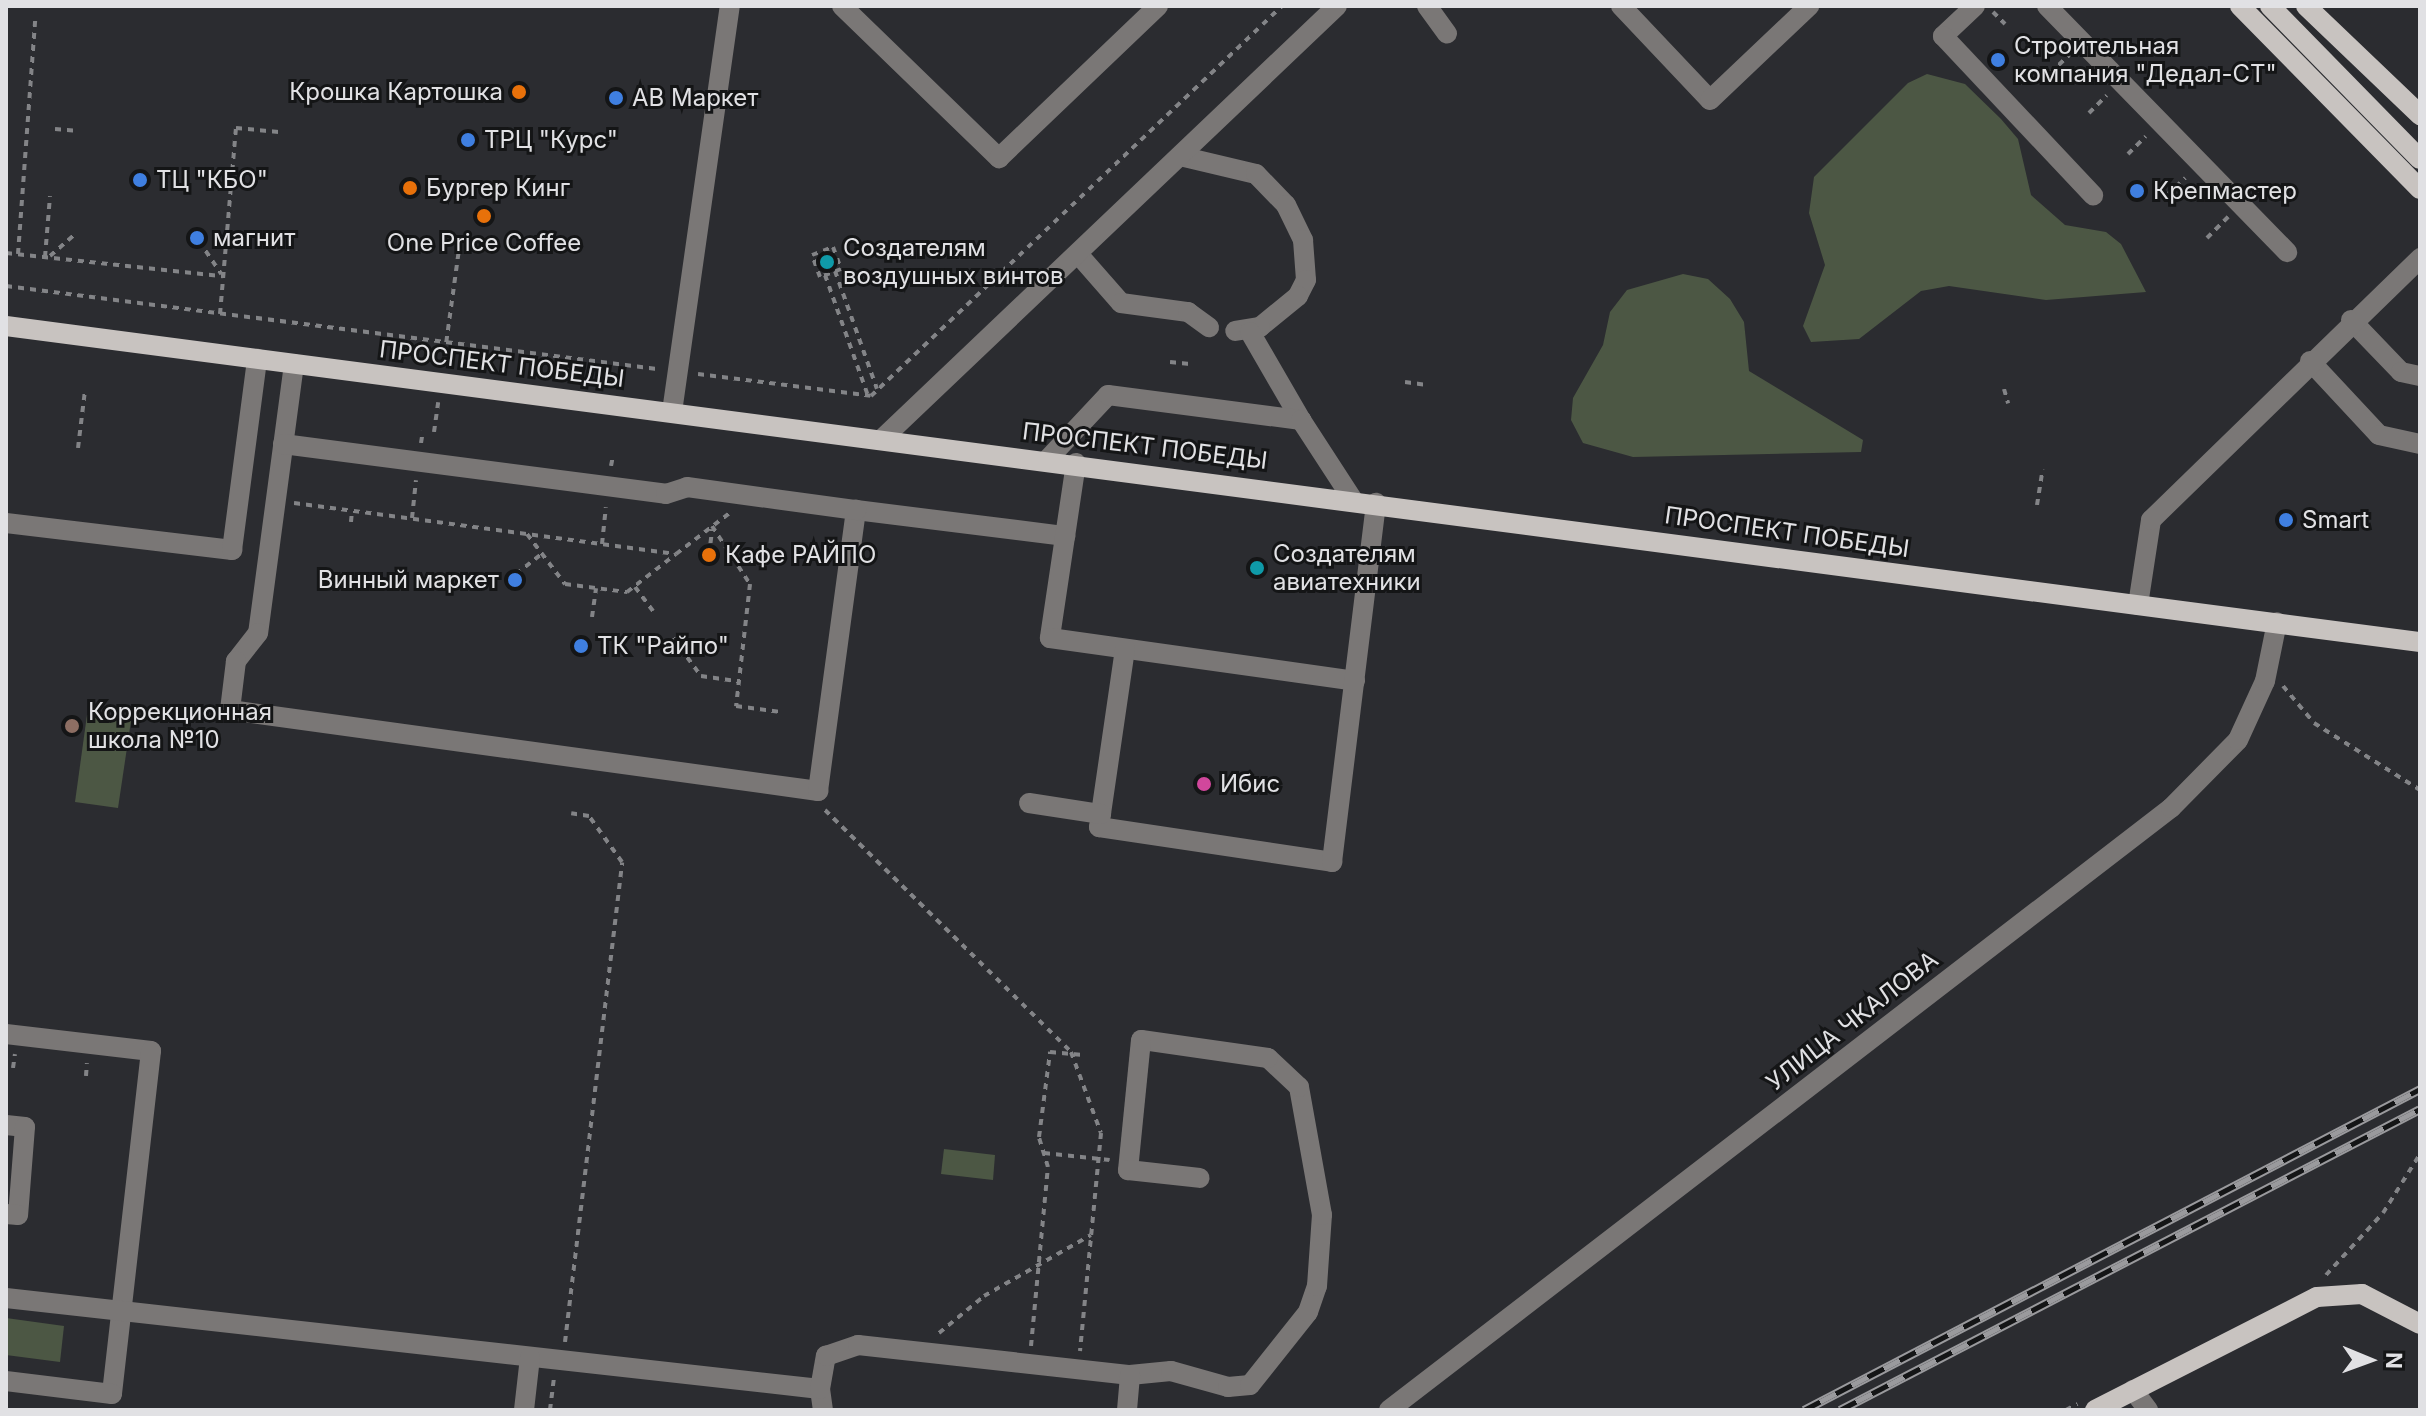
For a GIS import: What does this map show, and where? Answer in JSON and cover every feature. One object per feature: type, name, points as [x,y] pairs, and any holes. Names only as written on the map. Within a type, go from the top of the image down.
[{"type":"main road","points":[[2240,6],[2420,189]]},
{"type":"main road","points":[[2270,6],[2420,159]]},
{"type":"main road","points":[[2306,6],[2420,115]]},
{"type":"main road","name":"ПРОСПЕКТ ПОБЕДЫ","points":[[6,326],[1076,463],[2420,642]]},
{"type":"main road","points":[[2095,1410],[2294,1306],[2336,1293],[2362,1294],[2420,1324]]},
{"type":"street","points":[[672,412],[730,6]]},
{"type":"street","points":[[842,6],[999,158],[1158,6]]},
{"type":"street","points":[[882,439],[1337,6]]},
{"type":"street","points":[[1427,6],[1447,34]]},
{"type":"street","points":[[1621,6],[1710,100],[1809,6]]},
{"type":"street","points":[[1975,6],[1943,36],[2093,195]]},
{"type":"street","points":[[2047,6],[2287,252]]},
{"type":"street","points":[[1180,156],[1256,174],[1297,222],[1306,280],[1288,308],[1242,332],[1353,500]]},
{"type":"street","points":[[1078,254],[1121,303],[1188,312],[1209,327]]},
{"type":"street","points":[[2138,605],[2151,520],[2351,320],[2420,258]]},
{"type":"street","points":[[2351,320],[2401,372],[2420,376]]},
{"type":"street","points":[[6,523],[232,550],[257,359]]},
{"type":"street","points":[[2310,361],[2379,435],[2420,444]]},
{"type":"street","points":[[294,364],[258,633],[236,661],[230,710],[818,791],[856,510]]},
{"type":"street","points":[[1047,460],[1108,395],[1301,420]]},
{"type":"street","points":[[283,444],[666,494],[687,487],[1065,536]]},
{"type":"street","points":[[1076,463],[1050,638],[1355,681]]},
{"type":"street","points":[[1125,649],[1099,827],[1332,862],[1376,503]]},
{"type":"street","name":"УЛИЦА ЧКАЛОВА","points":[[1389,1410],[2171,808],[2238,740],[2265,681],[2277,622]]},
{"type":"street","points":[[1029,803],[1101,814]]},
{"type":"street","points":[[6,1034],[151,1051],[112,1394],[6,1381]]},
{"type":"street","points":[[823,1410],[820,1389],[822,1367],[834,1350],[917,1351],[1130,1375],[1179,1372],[1240,1387],[1259,1380],[1314,1301],[1323,1232],[1299,1087],[1268,1058],[1141,1040],[1128,1170],[1200,1178]]},
{"type":"street","points":[[6,1125],[25,1127],[18,1215],[6,1214]]},
{"type":"street","points":[[6,1298],[820,1389]]},
{"type":"street","points":[[524,1410],[530,1357]]},
{"type":"street","points":[[1127,1410],[1130,1375]]},
{"type":"street","points":[[2133,1390],[2148,1410]]},
{"type":"path","points":[[1987,6],[2005,24]]},
{"type":"path","points":[[18,254],[35,20]]},
{"type":"path","points":[[2089,113],[2120,82]]},
{"type":"path","points":[[2128,154],[2160,123]]},
{"type":"path","points":[[220,314],[236,128],[279,132]]},
{"type":"path","points":[[55,129],[76,131]]},
{"type":"path","points":[[2167,195],[2199,164]]},
{"type":"path","points":[[47,257],[50,196]]},
{"type":"path","points":[[2207,238],[2240,205]]},
{"type":"path","points":[[47,257],[75,234]]},
{"type":"path","points":[[199,241],[223,276]]},
{"type":"path","points":[[825,275],[841,269],[833,247],[812,255],[825,275],[868,396]]},
{"type":"path","points":[[434,432],[459,249]]},
{"type":"path","points":[[6,253],[223,276]]},
{"type":"path","points":[[835,271],[877,390]]},
{"type":"path","points":[[846,334],[856,330]]},
{"type":"path","points":[[1170,362],[1190,364]]},
{"type":"path","points":[[1405,382],[1427,385]]},
{"type":"path","points":[[2004,389],[2008,403]]},
{"type":"path","points":[[78,448],[85,390]]},
{"type":"path","points":[[2037,505],[2043,469]]},
{"type":"path","points":[[527,534],[565,584],[596,588],[635,587],[752,496]]},
{"type":"path","points":[[276,500],[676,554]]},
{"type":"path","points":[[351,522],[352,511]]},
{"type":"path","points":[[709,555],[712,526]]},
{"type":"path","points":[[712,526],[750,584],[736,706],[781,712]]},
{"type":"path","points":[[516,574],[542,554]]},
{"type":"path","points":[[635,587],[653,611]]},
{"type":"path","points":[[592,617],[596,588]]},
{"type":"path","points":[[673,638],[701,676],[739,681]]},
{"type":"path","points":[[2281,684],[2314,723],[2420,790]]},
{"type":"path","points":[[818,791],[818,803],[1071,1052],[1101,1133],[1079,1370]]},
{"type":"path","points":[[550,1410],[560,1360],[622,862],[589,816],[571,813]]},
{"type":"path","points":[[1029,1364],[1039,1267],[1044,1153],[1039,1137],[1050,1052],[1086,1055]]},
{"type":"path","points":[[1044,1153],[1129,1162]]},
{"type":"path","points":[[2317,1285],[2383,1213],[2420,1154]]},
{"type":"path","points":[[917,1351],[984,1296],[1091,1235]]},
{"type":"green space","points":[[1927,74],[1965,84],[2001,119],[2018,139],[2031,195],[2065,225],[2106,232],[2121,244],[2146,292],[2046,300],[1949,286],[1921,291],[1859,339],[1811,342],[1803,326],[1825,265],[1809,213],[1814,177],[1908,83]]},
{"type":"green space","points":[[1683,274],[1708,279],[1730,299],[1744,322],[1749,371],[1863,440],[1861,452],[1633,457],[1583,443],[1571,420],[1573,398],[1603,345],[1610,312],[1627,290]]},
{"type":"green space","points":[[87,715],[131,721],[118,808],[75,802]]},
{"type":"green space","points":[[944,1149],[995,1155],[993,1180],[941,1174]]},
{"type":"green space","points":[[6,1318],[64,1326],[60,1362],[6,1355]]},
{"type":"railway","points":[[1804,1410],[2420,1089]]},
{"type":"railway","points":[[1840,1410],[2420,1109]]},
{"type":"place","name":"Строительная компания \"Дедал-СТ\"","points":[[1998,60]]},
{"type":"place","name":"Крошка Картошка","points":[[519,92]]},
{"type":"place","name":"АВ Маркет","points":[[616,98]]},
{"type":"place","name":"ТРЦ \"Курс\"","points":[[468,140]]},
{"type":"place","name":"ТЦ \"КБО\"","points":[[140,180]]},
{"type":"place","name":"Бургер Кинг","points":[[410,188]]},
{"type":"place","name":"Крепмастер","points":[[2137,191]]},
{"type":"place","name":"One Price Coffee","points":[[484,216]]},
{"type":"place","name":"магнит","points":[[197,238]]},
{"type":"place","name":"Создателям воздушных винтов","points":[[827,262]]},
{"type":"place","name":"Smart","points":[[2286,520]]},
{"type":"place","name":"Кафе РАЙПО","points":[[709,555]]},
{"type":"place","name":"Создателям авиатехники","points":[[1257,568]]},
{"type":"place","name":"Винный маркет","points":[[515,580]]},
{"type":"place","name":"ТК \"Райпо\"","points":[[581,646]]},
{"type":"place","name":"Коррекционная школа №10","points":[[72,726]]},
{"type":"place","name":"Ибис","points":[[1204,784]]}]
